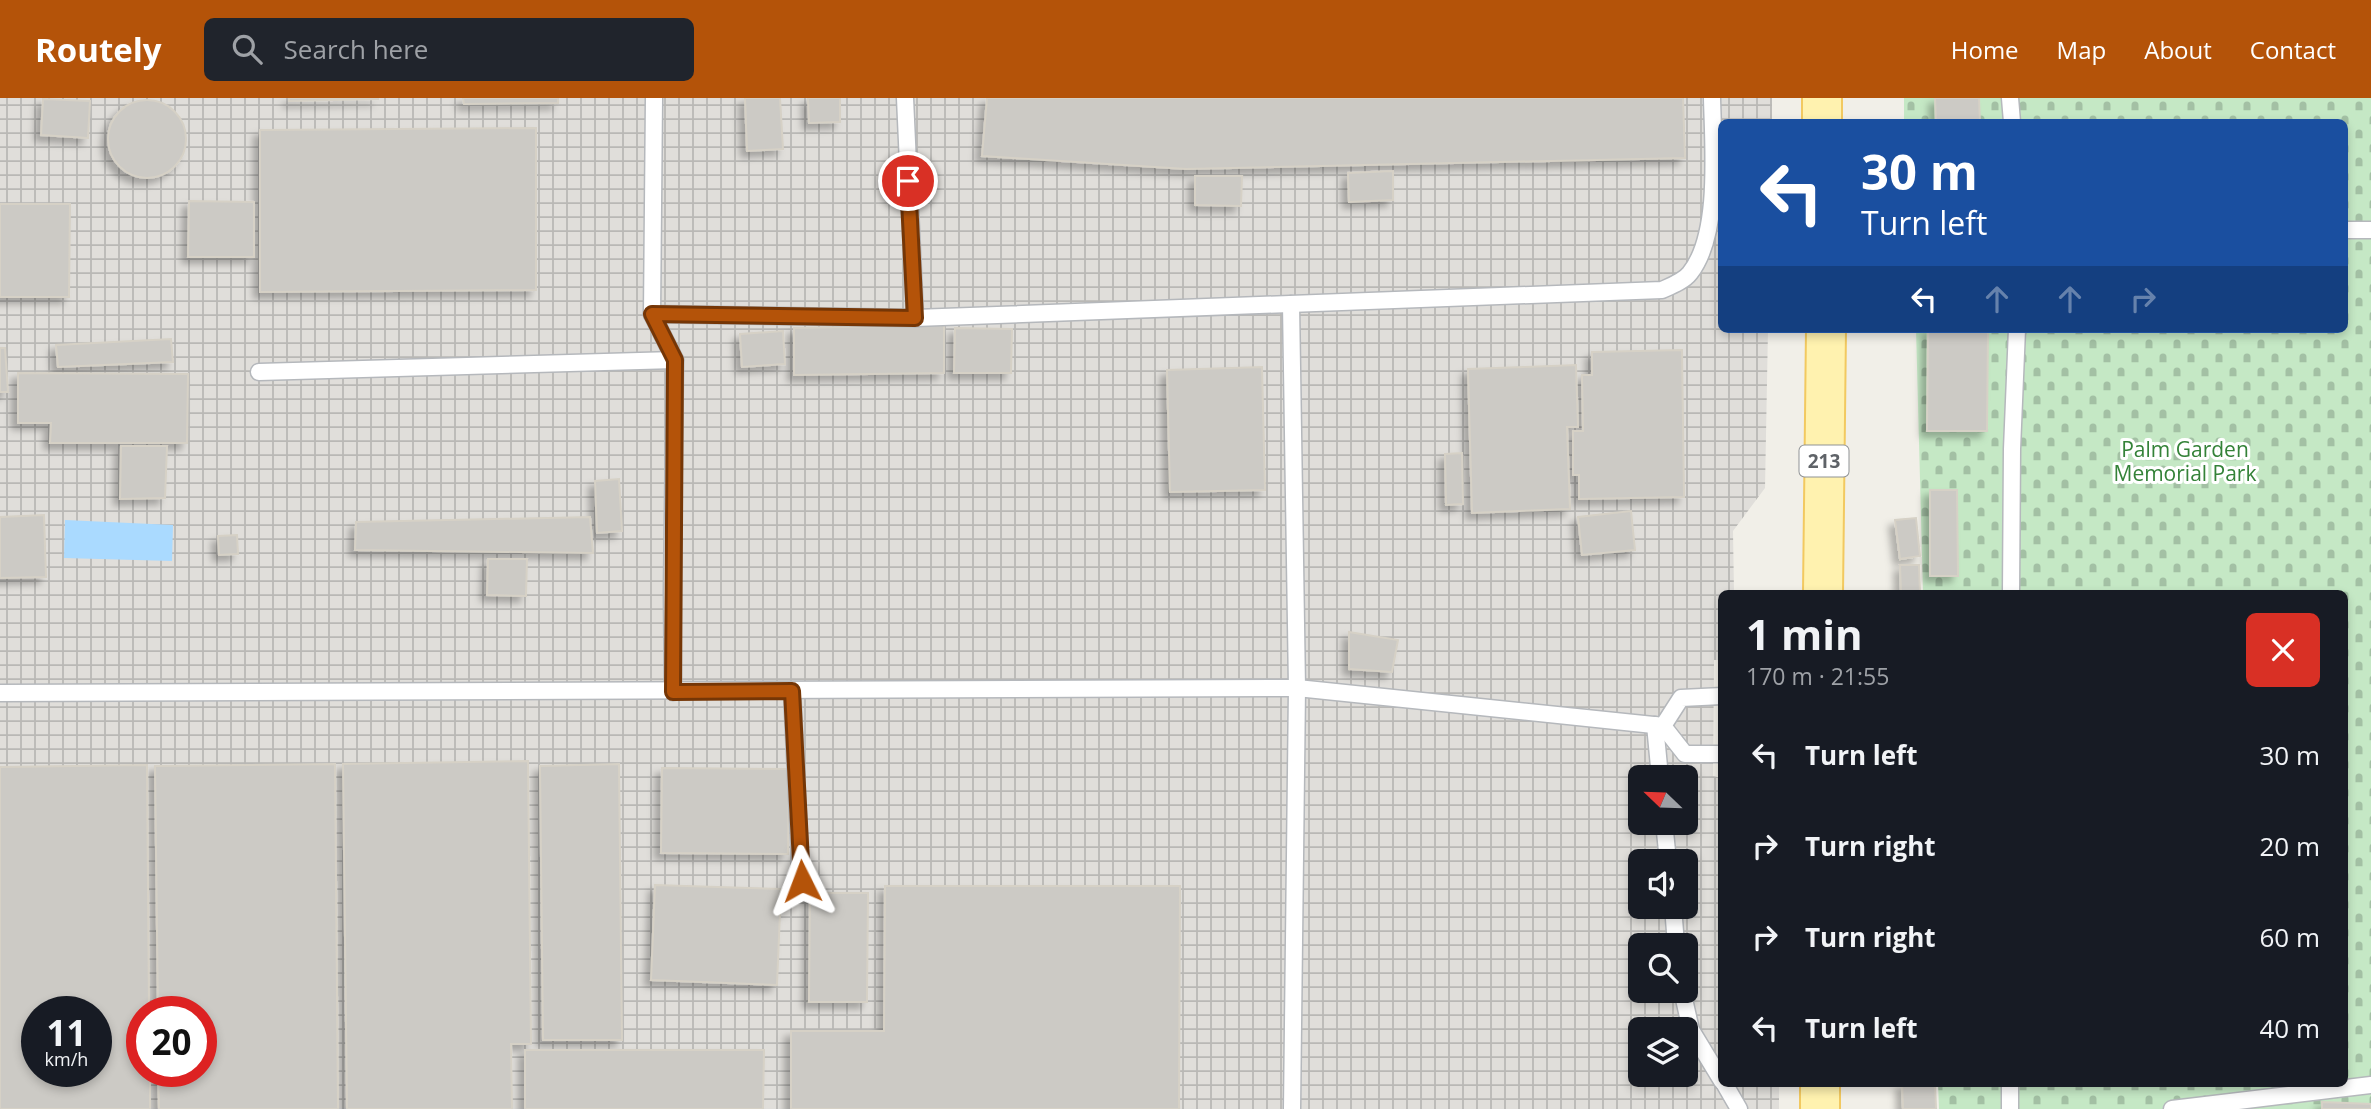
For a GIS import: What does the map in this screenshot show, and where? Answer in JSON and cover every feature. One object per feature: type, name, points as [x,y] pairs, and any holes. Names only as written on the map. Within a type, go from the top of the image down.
[{"type":"main road","points":[[1822,98],[1822,119]]},
{"type":"main road","name":"213","points":[[1822,590],[1826,333]]},
{"type":"main road","points":[[1820,1087],[1820,1109]]},
{"type":"lane","points":[[654,98],[652,314],[675,360],[673,692]]},
{"type":"lane","points":[[905,98],[915,318]]},
{"type":"lane","points":[[652,314],[915,318],[1662,290],[1689,275],[1703,249],[1715,180],[1712,98]]},
{"type":"lane","points":[[2010,98],[2012,119]]},
{"type":"lane","points":[[2348,230],[2371,230]]},
{"type":"lane","points":[[1292,304],[1297,688],[1293,1109]]},
{"type":"lane","points":[[2011,590],[2012,449],[2017,333]]},
{"type":"lane","points":[[259,372],[675,360]]},
{"type":"lane","points":[[0,693],[1297,688],[1659,725],[1685,754],[1718,754]]},
{"type":"lane","points":[[792,691],[802,881]]},
{"type":"lane","points":[[1660,765],[1659,725],[1681,698],[1718,695]]},
{"type":"lane","points":[[1685,1003],[1692,1030],[1718,1074]]},
{"type":"lane","points":[[2172,1109],[2371,1085]]},
{"type":"lane","points":[[1726,1087],[1739,1109]]},
{"type":"lane","points":[[2010,1087],[2010,1109]]},
{"type":"shaded area","points":[[0,98],[1772,98],[1772,119],[1718,119],[1718,333],[1768,333],[1765,488],[1733,531],[1734,590],[1718,590],[1718,660],[1714,660],[1713,776],[1718,777],[1718,1087],[1779,1087],[1779,1109],[0,1109]]},
{"type":"green space","name":"Palm Garden Memorial Park","points":[[1904,98],[2371,98],[2371,1109],[1939,1109],[1938,1087],[2348,1087],[2348,590],[1923,590],[1916,333],[2348,333],[2348,119],[1904,119]]},
{"type":"water","points":[[65,520],[173,525],[172,561],[64,558]]},
{"type":"building","points":[[289,98],[378,98],[378,99],[289,101]]},
{"type":"building","points":[[463,98],[558,98],[558,103],[464,104]]},
{"type":"building","points":[[745,98],[780,98],[783,149],[747,151]]},
{"type":"building","points":[[808,98],[840,98],[840,122],[809,123]]},
{"type":"building","points":[[987,98],[1683,98],[1685,158],[1186,169],[982,156]]},
{"type":"building","points":[[1935,98],[1979,98],[1980,119],[1936,119]]},
{"type":"building","points":[[43,99],[90,101],[88,138],[41,135]]},
{"type":"building","points":[[139,100],[155,100],[169,106],[180,117],[186,131],[186,147],[180,161],[169,172],[155,178],[139,178],[125,172],[114,161],[108,147],[108,131],[114,117],[125,106]]},
{"type":"building","points":[[536,128],[536,290],[260,292],[260,130]]},
{"type":"building","points":[[1393,171],[1393,200],[1349,202],[1348,173]]},
{"type":"building","points":[[1195,176],[1242,176],[1241,206],[1195,205]]},
{"type":"building","points":[[189,201],[254,202],[254,257],[188,257]]},
{"type":"building","points":[[0,204],[70,204],[69,297],[0,297]]},
{"type":"building","points":[[944,325],[944,373],[794,375],[794,328]]},
{"type":"building","points":[[955,328],[1012,329],[1011,373],[954,373]]},
{"type":"building","points":[[783,331],[785,364],[742,367],[740,334]]},
{"type":"building","points":[[1928,333],[1988,333],[1987,431],[1927,431]]},
{"type":"building","points":[[171,339],[173,362],[58,367],[56,345]]},
{"type":"building","points":[[0,348],[5,348],[8,392],[0,392]]},
{"type":"building","points":[[1682,350],[1684,497],[1579,499],[1579,475],[1573,475],[1573,431],[1583,431],[1582,375],[1592,375],[1592,352]]},
{"type":"building","points":[[1576,365],[1578,427],[1567,427],[1570,509],[1472,513],[1468,369]]},
{"type":"building","points":[[1262,367],[1265,490],[1170,492],[1167,370]]},
{"type":"building","points":[[18,373],[188,374],[187,443],[50,443],[51,423],[18,423]]},
{"type":"building","points":[[121,446],[167,446],[165,498],[120,499]]},
{"type":"building","points":[[1462,453],[1463,504],[1446,505],[1445,454]]},
{"type":"building","points":[[619,479],[622,531],[597,533],[595,481]]},
{"type":"building","points":[[1930,490],[1957,490],[1958,576],[1930,576]]},
{"type":"building","points":[[1631,511],[1635,550],[1582,555],[1578,517]]},
{"type":"building","points":[[44,515],[46,577],[0,578],[0,517]]},
{"type":"building","points":[[590,517],[593,553],[355,550],[356,522]]},
{"type":"building","points":[[1916,518],[1920,556],[1900,559],[1895,520]]},
{"type":"building","points":[[237,535],[238,554],[219,555],[218,536]]},
{"type":"building","points":[[488,559],[527,559],[526,596],[487,595]]},
{"type":"building","points":[[1900,565],[1919,565],[1920,590],[1901,590]]},
{"type":"building","points":[[1349,632],[1398,640],[1392,672],[1349,669]]},
{"type":"building","points":[[528,761],[531,1044],[511,1044],[512,1109],[347,1109],[343,764]]},
{"type":"building","points":[[335,764],[338,1109],[159,1109],[158,1087],[217,1087],[217,996],[158,996],[155,766]]},
{"type":"building","points":[[619,764],[622,1040],[543,1040],[540,766]]},
{"type":"building","points":[[147,765],[149,996],[126,996],[126,1087],[150,1087],[150,1109],[0,1109],[0,767]]},
{"type":"building","points":[[662,768],[789,769],[788,854],[661,853]]},
{"type":"building","points":[[655,885],[781,889],[777,985],[651,980]]},
{"type":"building","points":[[885,886],[1180,886],[1179,1109],[791,1109],[791,1031],[884,1031]]},
{"type":"building","points":[[810,893],[868,893],[867,1002],[809,1002]]},
{"type":"building","points":[[525,1050],[764,1050],[763,1109],[525,1109]]},
{"type":"building","points":[[1902,1087],[1935,1087],[1936,1109],[1903,1109]]},
{"type":"building","points":[[2322,1102],[2371,1104],[2371,1109],[2322,1109]]},
{"type":"route","points":[[802,881],[792,691],[673,692],[675,360],[652,314],[915,318],[908,181]]}]
